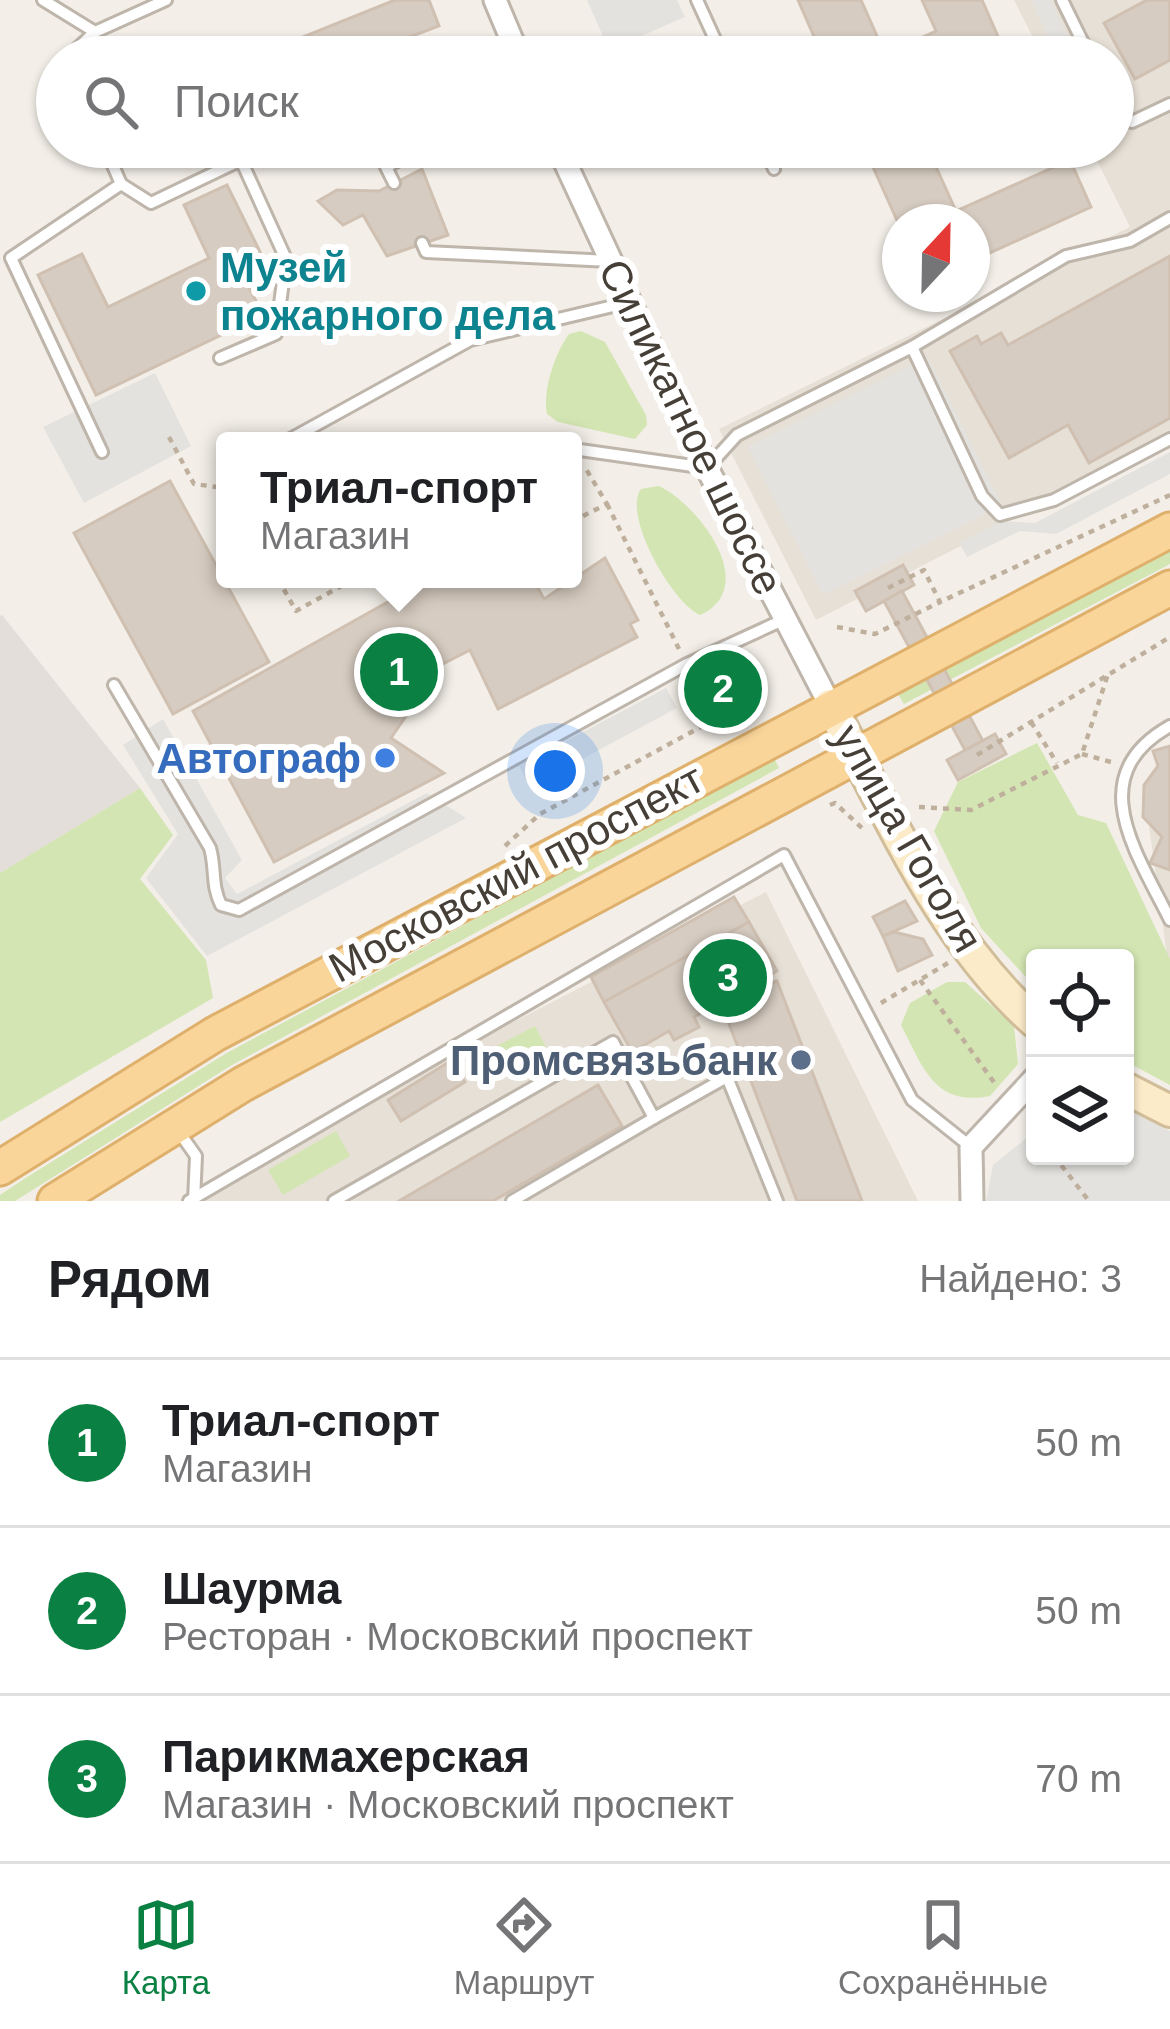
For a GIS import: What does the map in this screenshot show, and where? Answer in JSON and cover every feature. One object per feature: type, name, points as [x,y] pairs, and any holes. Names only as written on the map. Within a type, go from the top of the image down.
[{"type":"main road","name":"Московский проспект","points":[[0,1168],[214,1034],[830,705],[1170,530]]},
{"type":"main road","name":"Московский проспект","points":[[55,1201],[175,1125],[855,752],[1170,588]]},
{"type":"street","points":[[495,0],[510,36]]},
{"type":"street","name":"Силикатное шоссе","points":[[568,168],[707,468],[830,705]]},
{"type":"street","name":"улица Гоголя","points":[[830,705],[931,890],[970,950],[1026,1012]]},
{"type":"street","points":[[972,1201],[971,1147],[1026,1090]]},
{"type":"street","points":[[1134,1093],[1170,1112]]},
{"type":"lane","points":[[43,0],[95,32]]},
{"type":"lane","points":[[91,36],[166,0]]},
{"type":"lane","points":[[697,0],[713,36]]},
{"type":"lane","points":[[1062,0],[1080,36]]},
{"type":"lane","points":[[1134,121],[1170,104]]},
{"type":"lane","points":[[114,168],[121,184],[151,203],[225,168]]},
{"type":"lane","points":[[220,358],[276,334],[286,259],[246,168]]},
{"type":"lane","points":[[387,168],[394,184]]},
{"type":"lane","points":[[102,452],[11,258],[121,184]]},
{"type":"lane","points":[[582,451],[707,468],[737,435],[912,347],[1066,256],[1130,241],[1170,218]]},
{"type":"lane","points":[[422,243],[426,252],[610,262]]},
{"type":"lane","points":[[303,432],[470,340],[630,302]]},
{"type":"lane","points":[[912,347],[982,496],[1000,515],[1054,500],[1170,439]]},
{"type":"lane","points":[[115,685],[210,848],[215,865],[212,887],[221,905],[239,910],[687,664],[785,619]]},
{"type":"lane","points":[[1170,726],[1132,756],[1120,784],[1127,833],[1170,920]]},
{"type":"lane","points":[[195,1200],[784,855],[912,1100],[971,1147]]},
{"type":"lane","points":[[334,1201],[613,1042],[654,1118]]},
{"type":"lane","points":[[512,1201],[727,1078],[777,1201]]},
{"type":"lane","points":[[175,1125],[196,1156],[195,1200]]},
{"type":"path","points":[[169,437],[194,484],[216,487]]},
{"type":"path","points":[[582,463],[687,664]]},
{"type":"path","points":[[837,627],[875,634],[1170,495]]},
{"type":"path","points":[[583,515],[607,503]]},
{"type":"path","points":[[888,588],[924,570],[940,602]]},
{"type":"path","points":[[283,588],[296,611],[338,588]]},
{"type":"path","points":[[977,755],[1170,638]]},
{"type":"path","points":[[1082,754],[1108,674]]},
{"type":"path","points":[[1031,722],[1058,766]]},
{"type":"path","points":[[919,807],[971,810],[1082,754],[1127,767]]},
{"type":"path","points":[[866,1012],[970,950]]},
{"type":"path","points":[[920,980],[962,1045],[1014,1107]]},
{"type":"path","points":[[1061,1165],[1089,1201]]},
{"type":"shaded area","points":[[587,0],[677,0],[685,17],[641,36],[603,36]]},
{"type":"shaded area","points":[[1014,0],[1170,0],[1170,439],[816,620],[719,429],[957,312],[990,312],[990,296],[1130,227],[1100,168],[1134,168],[1134,36],[1032,36]]},
{"type":"shaded area","points":[[1032,0],[1051,0],[1067,36],[1047,36]]},
{"type":"shaded area","points":[[928,357],[1002,506],[823,595],[748,447]]},
{"type":"shaded area","points":[[155,373],[191,446],[84,503],[43,427]]},
{"type":"shaded area","points":[[1170,452],[1170,474],[1056,534],[1020,531],[967,557],[959,543],[1003,521],[1035,523]]},
{"type":"shaded area","points":[[0,616],[140,788],[0,873]]},
{"type":"shaded area","points":[[666,688],[677,708],[530,787],[519,766]]},
{"type":"shaded area","points":[[163,719],[242,860],[225,878],[237,894],[427,793],[466,818],[207,956],[146,878],[178,834],[123,745]]},
{"type":"shaded area","points":[[1170,806],[1170,977],[1149,826]]},
{"type":"shaded area","points":[[766,892],[918,1201],[200,1201],[463,1048]]},
{"type":"shaded area","points":[[1134,1110],[1170,1131],[1170,1201],[986,1201],[993,1165],[1026,1138],[1026,1165],[1134,1165]]},
{"type":"green space","points":[[581,331],[605,342],[646,415],[647,425],[635,439],[558,422],[547,414],[546,394],[555,362],[569,334]]},
{"type":"green space","points":[[659,486],[706,528],[724,567],[725,586],[717,602],[700,615],[676,594],[644,537],[637,501],[641,489]]},
{"type":"green space","points":[[1170,551],[1170,564],[904,704],[898,694]]},
{"type":"green space","points":[[1037,743],[1078,815],[1106,823],[1170,959],[1170,1085],[1134,1066],[1134,949],[1026,949],[1026,977],[981,928],[934,831],[958,782]]},
{"type":"green space","points":[[774,758],[779,768],[232,1065],[15,1201],[0,1201],[0,1195],[24,1179],[225,1054]]},
{"type":"green space","points":[[140,788],[173,835],[140,879],[206,960],[213,998],[0,1122],[0,873]]},
{"type":"green space","points":[[947,982],[965,982],[1014,1026],[1018,1064],[990,1096],[971,1098],[943,1089],[924,1069],[901,1025],[910,1003]]},
{"type":"green space","points":[[535,1026],[547,1049],[489,1079],[477,1056]]},
{"type":"green space","points":[[336,1131],[350,1156],[283,1195],[268,1170]]},
{"type":"building","points":[[395,0],[429,0],[439,26],[413,36],[305,36]]},
{"type":"building","points":[[798,0],[861,0],[877,36],[814,36]]},
{"type":"building","points":[[922,0],[982,0],[998,36],[925,36],[936,31]]},
{"type":"building","points":[[1147,0],[1170,0],[1170,60],[1135,79],[1134,36],[1111,36],[1104,23]]},
{"type":"building","points":[[873,168],[937,168],[953,204],[890,204]]},
{"type":"building","points":[[1052,168],[1074,168],[1091,207],[990,253],[990,204],[972,204]]},
{"type":"building","points":[[422,169],[448,235],[387,256],[363,215],[343,225],[318,201],[337,190],[379,191]]},
{"type":"building","name":"Музей пожарного дела","points":[[227,185],[266,264],[243,275],[263,315],[96,395],[38,275],[82,254],[108,307],[209,258],[184,205]]},
{"type":"building","points":[[1170,256],[1170,418],[1089,463],[1068,425],[1009,458],[950,351],[977,336],[981,344],[1001,333],[1008,345]]},
{"type":"building","points":[[170,481],[216,565],[216,588],[229,588],[269,662],[173,714],[74,533]]},
{"type":"building","points":[[605,558],[638,620],[630,624],[637,637],[498,709],[470,650],[381,696],[389,712],[397,709],[406,716],[391,738],[444,773],[274,862],[193,711],[413,588],[538,588],[544,599],[560,588],[582,588],[582,573]]},
{"type":"building","points":[[903,565],[914,585],[866,611],[855,591]]},
{"type":"building","points":[[902,591],[983,741],[965,750],[884,601]]},
{"type":"building","points":[[728,679],[735,691],[719,700],[712,688]]},
{"type":"building","points":[[995,734],[1006,754],[958,780],[947,760]]},
{"type":"building","points":[[1170,746],[1170,870],[1150,863],[1162,837],[1143,817],[1144,785],[1158,766],[1153,751]]},
{"type":"building","points":[[734,897],[749,922],[604,1002],[591,977]]},
{"type":"building","points":[[905,901],[917,921],[883,936],[873,917]]},
{"type":"building","points":[[749,922],[777,971],[694,1017],[699,1027],[674,1040],[669,1031],[632,1052],[604,1002]]},
{"type":"building","points":[[894,932],[923,939],[932,955],[898,971],[883,936]]},
{"type":"building","points":[[777,981],[862,1201],[797,1201],[721,1003]]},
{"type":"building","points":[[452,1060],[465,1082],[401,1121],[388,1100]]},
{"type":"building","points":[[598,1085],[622,1126],[493,1201],[399,1201]]},
{"type":"place","name":"Музей пожарного дела","points":[[196,291]]},
{"type":"place","name":"Триал-спорт","points":[[399,672]]},
{"type":"place","name":"Шаурма","points":[[723,689]]},
{"type":"place","name":"Автограф","points":[[385,758]]},
{"type":"place","name":"Парикмахерская","points":[[728,978]]},
{"type":"place","name":"Промсвязьбанк","points":[[801,1060]]}]
